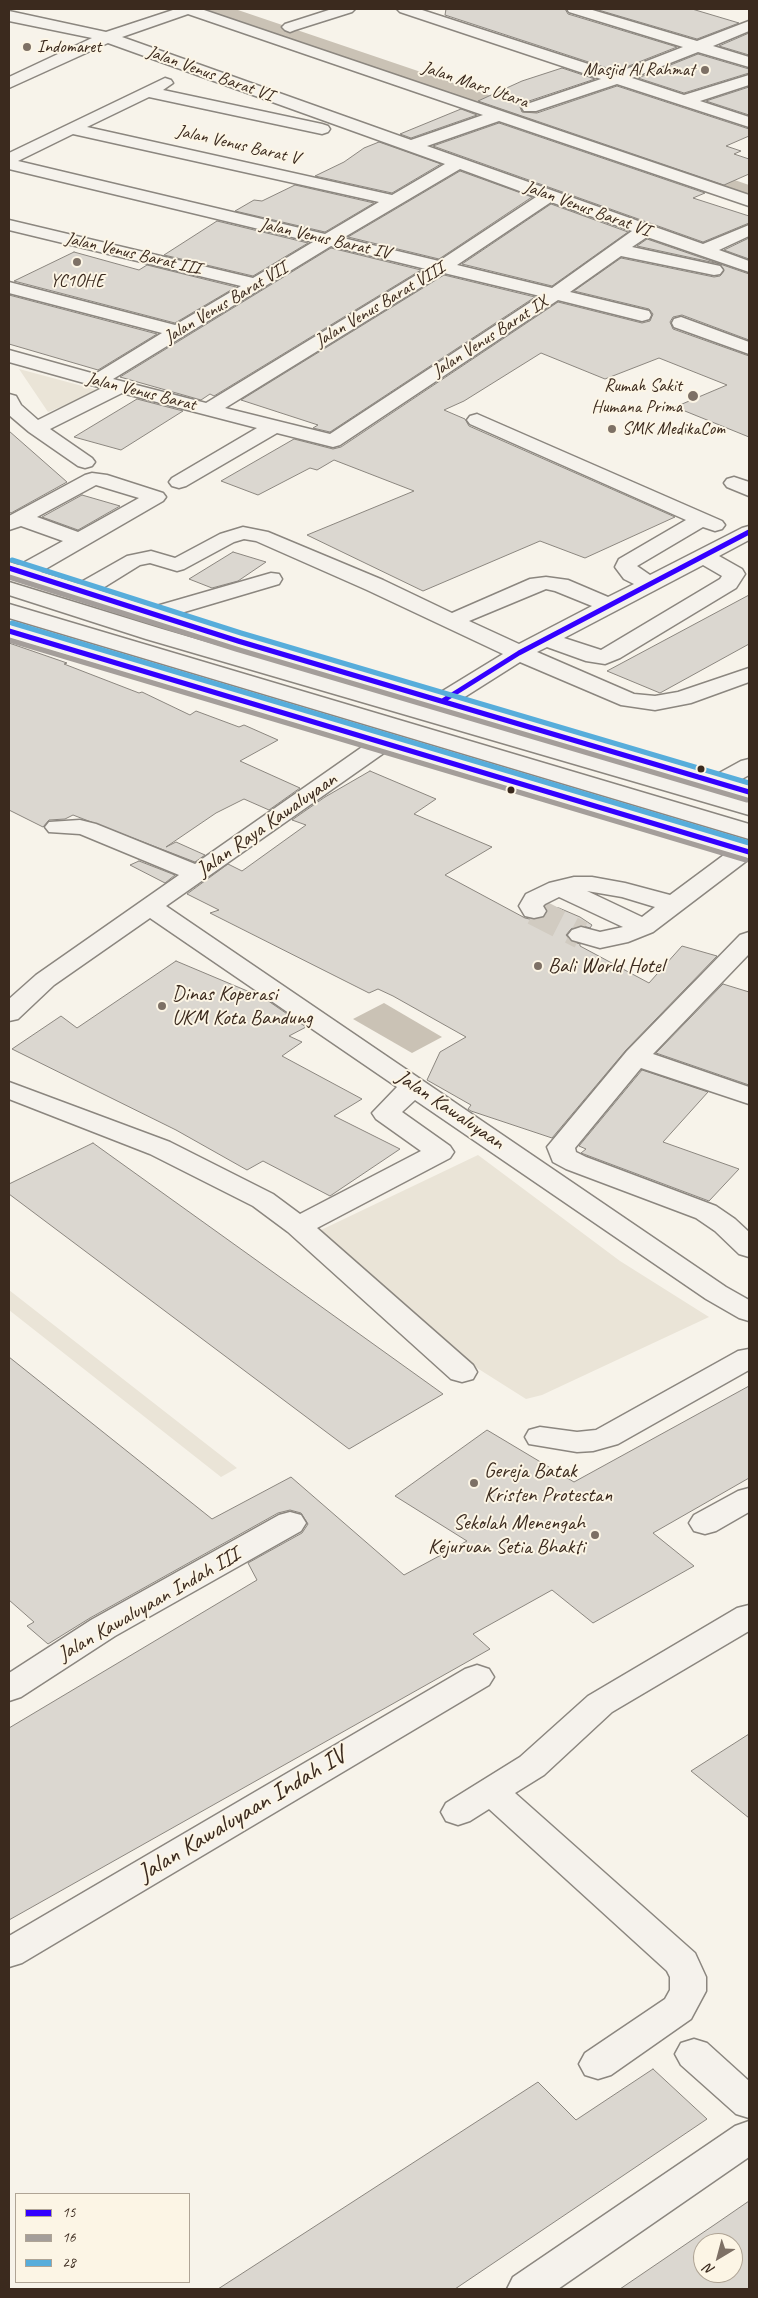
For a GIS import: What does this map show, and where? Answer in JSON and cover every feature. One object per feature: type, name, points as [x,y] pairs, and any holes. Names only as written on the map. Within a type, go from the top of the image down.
[{"type":"main road","points":[[9,72],[101,35],[179,14],[185,9]]},
{"type":"main road","name":"Jalan Mars Utara","points":[[185,9],[749,201]]},
{"type":"main road","points":[[230,9],[317,36]]},
{"type":"main road","points":[[290,27],[347,9]]},
{"type":"main road","points":[[405,9],[749,122]]},
{"type":"main road","points":[[574,9],[749,62]]},
{"type":"main road","name":"Jalan Venus Barat VI","points":[[9,16],[101,35],[749,267]]},
{"type":"main road","points":[[530,108],[616,79],[749,26]]},
{"type":"main road","points":[[9,83],[101,35]]},
{"type":"main road","points":[[9,160],[195,68]]},
{"type":"main road","points":[[685,100],[749,80]]},
{"type":"main road","name":"Jalan Venus Barat VI","points":[[148,92],[419,148]]},
{"type":"main road","name":"Jalan Mars Utara","points":[[512,102],[558,117]]},
{"type":"main road","points":[[419,148],[500,115]]},
{"type":"main road","name":"Jalan Venus Barat V","points":[[72,129],[396,201]]},
{"type":"main road","name":"Jalan Venus Barat VII","points":[[97,381],[328,240],[459,163]]},
{"type":"main road","name":"Jalan Venus Barat IV","points":[[9,164],[642,315]]},
{"type":"main road","name":"Jalan Venus Barat VIII","points":[[208,410],[442,267],[549,196]]},
{"type":"main road","name":"Jalan Venus Barat III","points":[[9,225],[257,284]]},
{"type":"main road","name":"Jalan Venus Barat IX","points":[[332,441],[557,294],[646,230]]},
{"type":"main road","points":[[703,251],[749,230]]},
{"type":"main road","name":"Jalan Venus Barat VI","points":[[620,250],[749,277]]},
{"type":"main road","points":[[9,287],[178,332]]},
{"type":"main road","points":[[681,323],[749,348]]},
{"type":"main road","name":"Jalan Venus Barat","points":[[9,356],[97,381],[332,441]]},
{"type":"main road","points":[[36,428],[120,387]]},
{"type":"main road","points":[[9,400],[12,408],[36,428],[85,462]]},
{"type":"main road","points":[[477,420],[702,519],[745,534]]},
{"type":"main road","points":[[179,482],[274,426]]},
{"type":"main road","points":[[13,576],[156,497],[100,479],[92,479],[14,521]]},
{"type":"main road","points":[[650,584],[632,574],[626,567],[626,563],[702,519]]},
{"type":"main road","points":[[14,521],[80,540]]},
{"type":"main road","points":[[82,591],[134,560],[152,557],[177,565],[227,538],[243,533],[261,536],[451,621],[519,654],[628,700],[655,703],[683,698],[749,675]]},
{"type":"main road","points":[[444,700],[546,639],[745,534]]},
{"type":"main road","points":[[546,639],[594,656],[604,657],[612,653],[728,583],[734,574],[703,556]]},
{"type":"main road","points":[[13,576],[82,591],[154,624],[238,641],[444,700],[749,792]]},
{"type":"main road","points":[[13,576],[154,624],[749,808]]},
{"type":"main road","points":[[154,624],[270,579]]},
{"type":"main road","points":[[451,621],[538,584],[546,583],[560,585],[608,605]]},
{"type":"main road","points":[[9,612],[748,845]]},
{"type":"main road","points":[[9,631],[383,743],[748,845]]},
{"type":"main road","name":"Jalan Raya Kawaluyaan","points":[[45,980],[383,743]]},
{"type":"main road","points":[[718,783],[749,766]]},
{"type":"main road","points":[[57,827],[80,826],[198,874]]},
{"type":"main road","points":[[581,935],[600,940],[619,937],[644,927],[748,845]]},
{"type":"main road","points":[[534,911],[531,906],[535,899],[558,888],[574,884],[592,884],[657,898],[673,905]]},
{"type":"main road","points":[[558,888],[644,927]]},
{"type":"main road","name":"Jalan Kawaluyaan","points":[[151,907],[716,1293],[749,1312]]},
{"type":"main road","points":[[748,945],[636,1057],[561,1147],[563,1156],[576,1163],[706,1212],[725,1225],[749,1248]]},
{"type":"main road","points":[[9,997],[45,980]]},
{"type":"main road","points":[[9,1013],[45,980]]},
{"type":"main road","points":[[636,1057],[749,1096]]},
{"type":"main road","points":[[298,1226],[440,1152],[386,1113],[414,1086]]},
{"type":"main road","points":[[9,1090],[177,1156],[263,1200],[298,1226],[462,1372]]},
{"type":"main road","points":[[540,1437],[577,1442],[593,1441],[607,1437],[749,1358]]},
{"type":"main road","points":[[705,1523],[749,1498]]},
{"type":"main road","name":"Jalan Kawaluyaan Indah III","points":[[9,1689],[103,1628],[290,1523]]},
{"type":"main road","points":[[458,1812],[532,1766],[600,1704],[749,1616]]},
{"type":"main road","name":"Jalan Kawaluyaan Indah IV","points":[[9,1953],[477,1677]]},
{"type":"main road","points":[[491,1791],[682,1963],[688,1977],[688,1991],[685,2000],[678,2009],[598,2064]]},
{"type":"main road","points":[[694,2054],[749,2103]]},
{"type":"main road","points":[[527,2289],[749,2137]]},
{"type":"shaded area","points":[[648,233],[749,271],[749,275],[625,249]]},
{"type":"shaded area","points":[[19,369],[101,391],[48,412]]},
{"type":"shaded area","points":[[384,1003],[442,1037],[412,1053],[353,1019]]},
{"type":"shaded area","points":[[478,1155],[620,1261],[709,1317],[542,1395],[526,1399],[477,1368],[321,1230]]},
{"type":"shaded area","points":[[9,1290],[237,1468],[221,1477],[9,1310]]},
{"type":"building","points":[[446,9],[565,9],[568,14],[677,47],[616,71],[445,15]]},
{"type":"building","points":[[595,9],[692,9],[739,23],[697,39]]},
{"type":"building","points":[[749,33],[749,55],[719,46]]},
{"type":"building","points":[[698,54],[749,69],[749,73],[684,93],[638,78]]},
{"type":"building","points":[[562,68],[595,79],[523,103],[520,107],[522,112],[537,113],[617,86],[749,129],[749,136],[726,146],[741,151],[734,154],[749,159],[749,174],[724,185],[478,101],[522,81]]},
{"type":"building","points":[[749,87],[749,115],[706,101]]},
{"type":"building","points":[[461,109],[477,115],[411,138],[400,134]]},
{"type":"building","points":[[499,123],[705,193],[693,198],[749,216],[749,223],[703,242],[433,146]]},
{"type":"building","points":[[379,142],[441,164],[392,193],[315,176],[344,162],[364,148]]},
{"type":"building","points":[[460,171],[532,197],[439,259],[348,237]]},
{"type":"building","points":[[295,185],[374,203],[325,232],[235,211],[254,200],[262,201]]},
{"type":"building","points":[[551,204],[628,232],[552,286],[462,264]]},
{"type":"building","points":[[217,221],[308,243],[253,276],[164,255]]},
{"type":"building","points":[[749,238],[749,259],[724,250]]},
{"type":"building","points":[[647,239],[720,264],[637,246]]},
{"type":"building","points":[[331,248],[421,270],[214,396],[210,394],[201,400],[120,377]]},
{"type":"building","points":[[74,252],[139,270],[147,265],[236,287],[175,323],[14,281]]},
{"type":"building","points":[[621,258],[714,277],[720,276],[724,271],[720,264],[749,274],[749,340],[682,315],[673,317],[670,322],[673,329],[749,356],[749,437],[675,407],[727,385],[659,358],[605,379],[541,353],[464,401],[444,410],[465,419],[469,426],[675,517],[585,558],[540,541],[423,591],[307,535],[414,491],[334,460],[317,470],[310,468],[258,495],[221,481],[294,439],[333,449],[341,447],[558,302],[642,323],[650,321],[653,314],[649,309],[574,291]]},
{"type":"building","points":[[444,275],[535,297],[330,432],[313,428],[318,425],[241,400]]},
{"type":"building","points":[[9,295],[157,334],[98,370],[9,344]]},
{"type":"building","points":[[137,399],[183,411],[121,450],[74,437]]},
{"type":"building","points":[[9,431],[67,482],[11,513],[9,512]]},
{"type":"building","points":[[82,495],[120,506],[78,530],[42,517]]},
{"type":"building","points":[[233,552],[266,562],[238,581],[212,588],[189,579]]},
{"type":"building","points":[[749,595],[749,644],[660,693],[607,671]]},
{"type":"building","points":[[9,643],[67,663],[64,664],[139,693],[142,692],[190,715],[196,711],[239,727],[244,725],[278,740],[240,761],[300,788],[269,810],[244,799],[216,813],[166,847],[176,842],[205,855],[195,862],[73,815],[65,819],[49,820],[43,827],[9,810]]},
{"type":"building","points":[[370,771],[436,799],[414,814],[492,847],[445,875],[525,918],[534,920],[543,918],[548,912],[547,906],[559,908],[580,917],[592,925],[590,928],[580,925],[571,929],[566,935],[571,941],[580,944],[580,946],[649,983],[682,946],[717,956],[626,1050],[552,1138],[471,1111],[468,1109],[471,1105],[427,1080],[440,1052],[466,1037],[393,996],[378,989],[369,993],[210,913],[219,910],[187,894],[228,864],[242,871],[306,825],[292,820],[325,797]]},
{"type":"building","points":[[139,861],[175,875],[165,883],[130,865]]},
{"type":"building","points":[[176,961],[264,998],[306,1027],[289,1036],[302,1042],[282,1056],[362,1099],[334,1116],[400,1149],[330,1196],[263,1161],[247,1170],[176,1130],[12,1049],[61,1016],[77,1028]]},
{"type":"building","points":[[723,984],[749,992],[749,1085],[656,1053]]},
{"type":"building","points":[[642,1070],[708,1092],[663,1142],[739,1169],[709,1201],[581,1153],[586,1149],[579,1146]]},
{"type":"building","points":[[93,1143],[443,1394],[349,1449],[9,1194],[9,1184]]},
{"type":"building","points":[[9,1357],[212,1519],[291,1477],[404,1575],[467,1541],[395,1496],[487,1430],[574,1482],[749,1386],[749,1478],[653,1533],[694,1566],[593,1623],[552,1590],[473,1634],[490,1649],[9,1920],[9,1728],[257,1580],[248,1563],[302,1533],[308,1524],[301,1513],[290,1510],[278,1513],[90,1618],[48,1644],[27,1626],[34,1622],[9,1600]]},
{"type":"building","points":[[749,1734],[749,1818],[691,1771]]},
{"type":"building","points":[[653,2069],[707,2119],[455,2289],[218,2289],[538,2082],[576,2120]]},
{"type":"building","points":[[749,2201],[749,2289],[620,2289],[693,2239],[693,2283],[743,2283],[743,2233],[702,2233]]},
{"type":"waterway","points":[[216,9],[528,116]]},
{"type":"waterway","points":[[680,168],[749,192]]},
{"type":"tunnel","points":[[534,911],[581,935]]},
{"type":"transit line","name":"15","points":[[444,700],[519,653],[749,532]]},
{"type":"transit line","name":"28","points":[[12,560],[241,633],[749,783]]},
{"type":"transit line","name":"15","points":[[9,568],[238,641],[749,792]]},
{"type":"transit line","name":"16","points":[[9,577],[236,649],[747,800]]},
{"type":"transit line","name":"28","points":[[12,623],[749,843]]},
{"type":"transit line","name":"15","points":[[9,631],[749,852]]},
{"type":"transit line","name":"16","points":[[9,640],[746,860]]},
{"type":"place","name":"Indomaret","points":[[27,47]]},
{"type":"place","name":"Masjid Al Rahmat","points":[[705,70]]},
{"type":"place","name":"YC1OHE","points":[[77,262]]},
{"type":"place","name":"Rumah Sakit Humana Prima","points":[[693,396]]},
{"type":"place","name":"SMK MedikaCom","points":[[612,429]]},
{"type":"place","name":"Bali World Hotel","points":[[538,966]]},
{"type":"place","name":"Dinas Koperasi UKM Kota Bandung","points":[[162,1006]]},
{"type":"place","name":"Gereja Batak Kristen Protestan","points":[[474,1483]]},
{"type":"place","name":"Sekolah Menengah Kejuruan Setia Bhakti","points":[[595,1535]]}]
